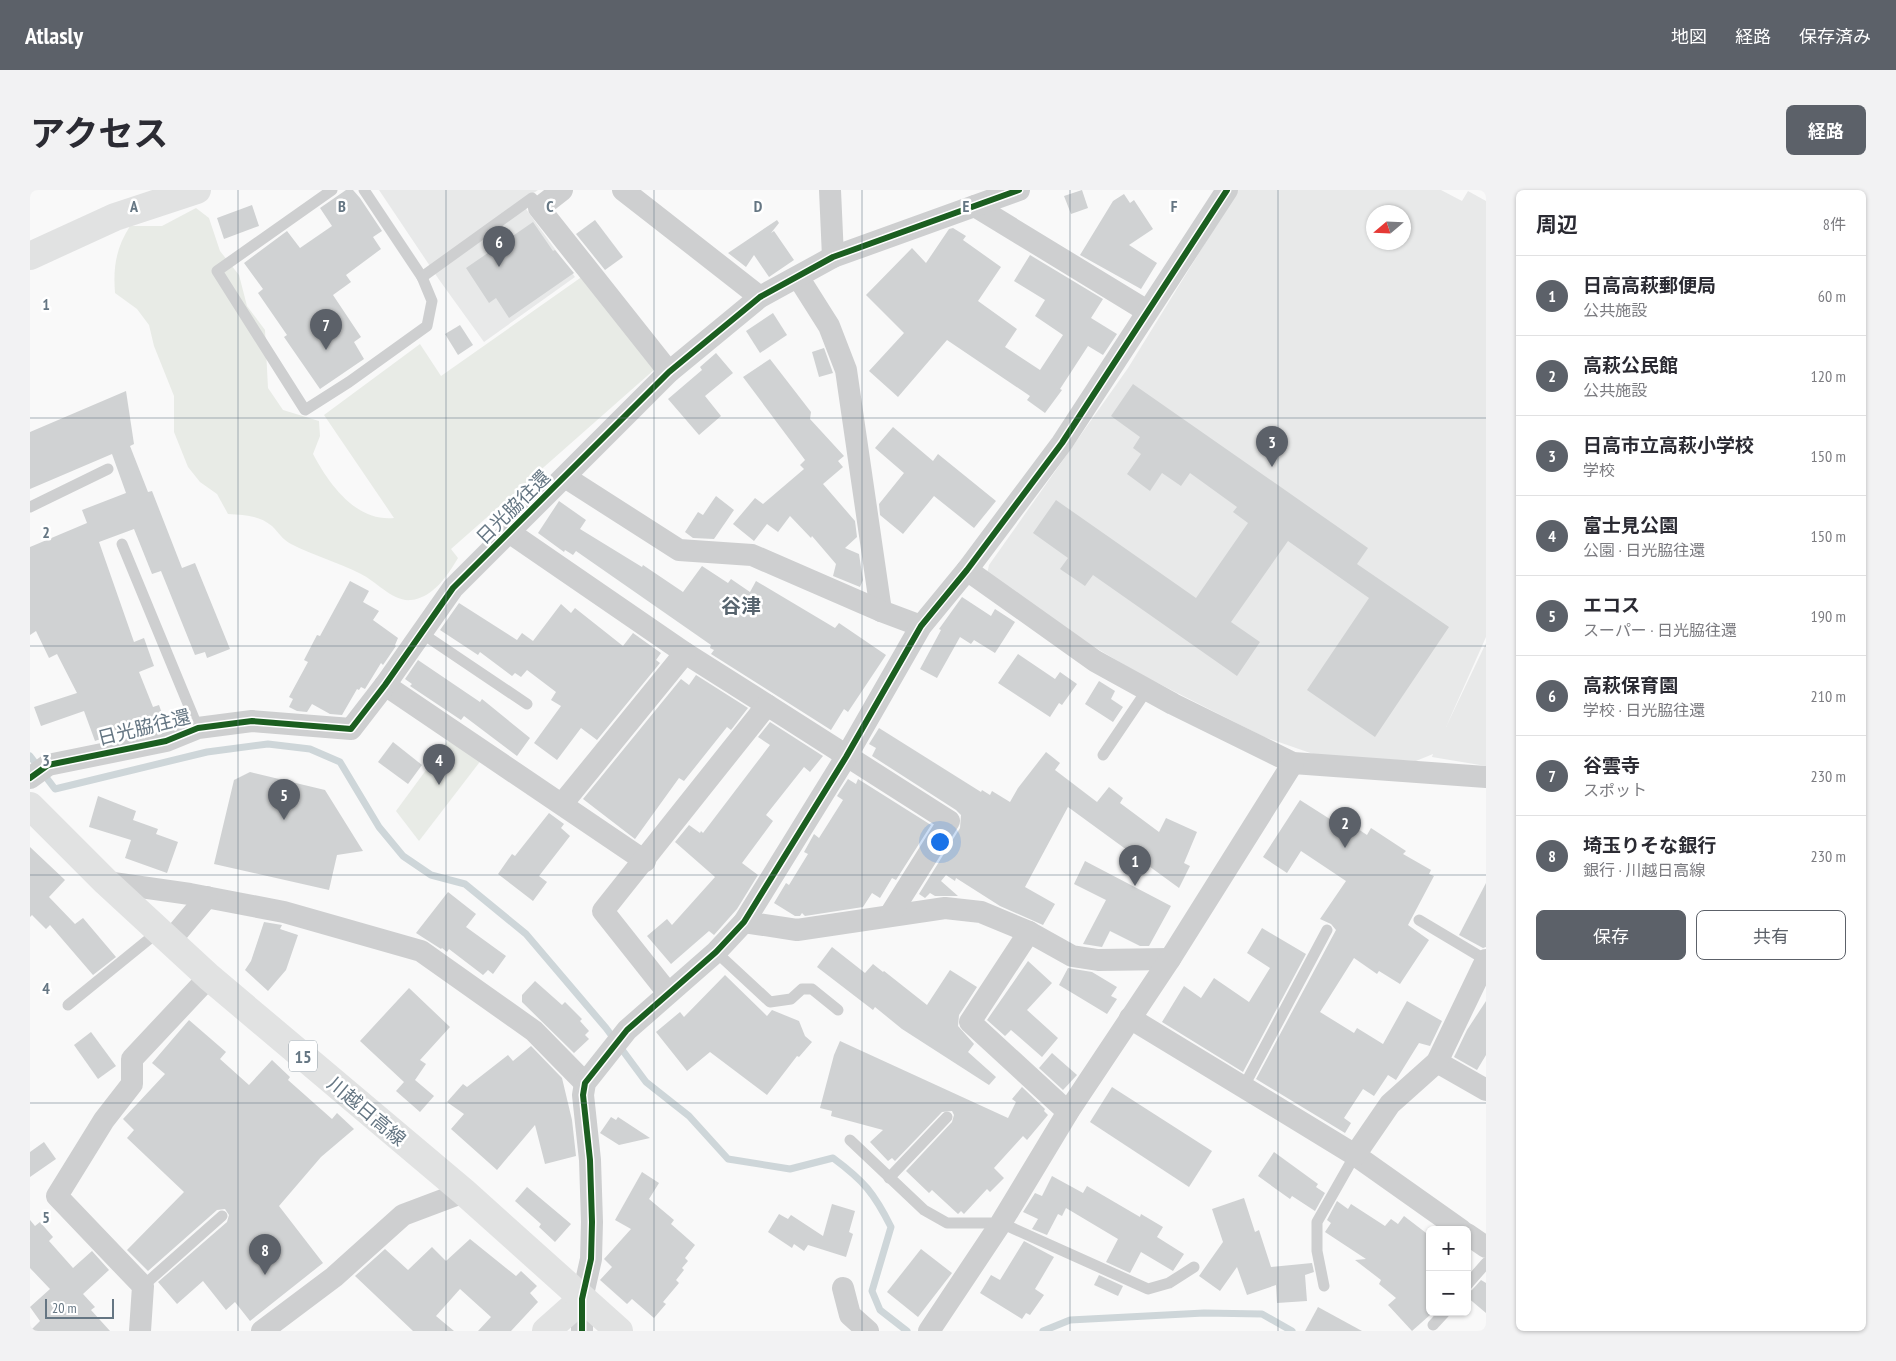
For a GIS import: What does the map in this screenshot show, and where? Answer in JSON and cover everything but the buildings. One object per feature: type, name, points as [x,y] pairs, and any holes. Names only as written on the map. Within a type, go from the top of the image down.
[{"type":"main road","points":[[30,256],[116,217],[197,190]]},
{"type":"main road","name":"川越日高線","points":[[30,806],[106,882],[209,978],[464,1192],[619,1331]]},
{"type":"main road","points":[[546,1331],[582,1299]]},
{"type":"street","points":[[562,190],[538,208],[669,372]]},
{"type":"street","points":[[623,190],[760,297]]},
{"type":"street","points":[[830,190],[833,257]]},
{"type":"street","name":"日光脇往還","points":[[36,773],[166,740],[198,728],[252,721],[351,729],[385,685],[420,632],[453,588],[669,372],[760,297],[833,257],[1019,190]]},
{"type":"street","points":[[582,1331],[582,1299],[591,1259],[592,1222],[590,1160],[583,1095],[584,1083],[627,1030],[668,992],[716,952],[744,922],[846,757],[921,626],[1062,443],[1227,190]]},
{"type":"street","points":[[975,206],[1147,311]]},
{"type":"street","points":[[798,277],[829,326],[846,370],[881,611]]},
{"type":"street","points":[[565,477],[679,550],[752,555],[881,611],[921,626]]},
{"type":"street","points":[[510,532],[685,653],[949,821],[890,915]]},
{"type":"street","points":[[966,570],[1095,661],[1148,690],[1293,763],[1486,777]]},
{"type":"street","points":[[562,804],[685,653]]},
{"type":"street","points":[[385,685],[644,861]]},
{"type":"street","points":[[668,992],[602,912],[767,705]]},
{"type":"street","points":[[930,1330],[1001,1223],[1068,1112],[1170,958],[1293,763]]},
{"type":"street","points":[[106,882],[208,897],[284,912],[420,951],[534,1031],[584,1083]]},
{"type":"street","points":[[163,935],[208,897]]},
{"type":"street","points":[[744,922],[796,930],[945,908],[981,912],[1029,932],[1072,956],[1098,960],[1170,958]]},
{"type":"street","points":[[1029,932],[970,1022],[1068,1112]]},
{"type":"street","points":[[1355,1155],[1390,1104],[1436,1062],[1485,964]]},
{"type":"street","points":[[138,1330],[143,1286],[57,1196],[104,1120],[132,1084],[132,1059],[209,978]]},
{"type":"street","points":[[1130,1018],[1355,1155],[1455,1226]]},
{"type":"street","points":[[1436,1062],[1486,1090]]},
{"type":"street","points":[[262,1331],[334,1277],[403,1215],[464,1192]]},
{"type":"street","points":[[1471,1237],[1486,1247]]},
{"type":"street","points":[[843,1288],[850,1316],[868,1331]]},
{"type":"lane","points":[[332,190],[218,271],[305,410],[349,382],[427,326],[432,301],[422,277],[364,190]]},
{"type":"lane","points":[[422,277],[532,198],[538,208]]},
{"type":"lane","points":[[30,507],[108,469]]},
{"type":"lane","points":[[122,544],[198,728]]},
{"type":"lane","points":[[420,632],[527,704]]},
{"type":"lane","points":[[1103,755],[1148,690]]},
{"type":"lane","points":[[1419,920],[1485,964]]},
{"type":"lane","points":[[1243,1088],[1327,930]]},
{"type":"lane","points":[[68,1006],[148,940],[163,935]]},
{"type":"lane","points":[[716,952],[770,1002],[791,999],[802,989],[812,989],[838,1010]]},
{"type":"lane","points":[[889,1178],[947,1117]]},
{"type":"lane","points":[[850,1140],[924,1210],[947,1223],[1001,1223],[1148,1289],[1169,1283],[1194,1267]]},
{"type":"lane","points":[[1324,1286],[1317,1251],[1317,1222],[1355,1155]]},
{"type":"lane","points":[[143,1286],[222,1216]]},
{"type":"lane","points":[[1471,1280],[1486,1263]]},
{"type":"lane","points":[[1434,1325],[1441,1316]]},
{"type":"shaded area","points":[[379,190],[538,190],[521,202],[575,277],[484,342],[440,281]]},
{"type":"shaded area","points":[[1238,190],[1441,190],[1462,201],[1468,191],[1486,201],[1486,637],[1446,727],[1486,643],[1486,766],[1432,757],[1433,754],[1416,761],[1319,756],[1264,737],[1136,672],[1036,612],[987,574],[989,565],[1128,368]]},
{"type":"shaded area","points":[[196,208],[209,218],[220,251],[239,275],[247,306],[265,330],[268,388],[283,410],[319,421],[320,436],[313,454],[327,477],[345,499],[368,514],[380,518],[394,518],[324,415],[420,344],[441,376],[583,276],[655,369],[451,549],[458,558],[439,585],[419,598],[404,600],[398,598],[367,577],[291,544],[267,522],[251,516],[228,514],[217,494],[200,482],[188,467],[174,432],[174,396],[154,346],[149,325],[137,309],[115,293],[115,275],[116,258],[121,242],[130,226],[162,226]]},
{"type":"shaded area","points":[[451,736],[482,759],[419,841],[396,811]]},
{"type":"waterway","points":[[30,756],[55,789],[207,752],[268,744],[310,749],[340,762],[379,827],[403,856],[431,875],[465,884],[526,934],[606,1028],[646,1082],[689,1116],[728,1159],[790,1169],[833,1158],[867,1188],[891,1227],[872,1291],[880,1310],[907,1331]]},
{"type":"waterway","points":[[1043,1331],[1070,1320],[1204,1313],[1262,1314],[1292,1331]]},
{"type":"cycle path","points":[[30,778],[48,765],[166,741],[198,728],[252,721],[351,729],[385,685],[453,588],[669,372],[760,297],[833,257],[1019,190]]},
{"type":"cycle path","points":[[582,1331],[582,1299],[591,1259],[592,1222],[590,1160],[583,1095],[585,1083],[627,1030],[716,952],[744,922],[846,757],[921,626],[967,570],[1062,443],[1227,190]]},
{"type":"place","name":"高萩保育園","points":[[499,267]]},
{"type":"place","name":"谷雲寺","points":[[326,350]]},
{"type":"place","name":"日高市立高萩小学校","points":[[1272,467]]},
{"type":"place","name":"富士見公園","points":[[439,785]]},
{"type":"place","name":"エコス","points":[[284,820]]},
{"type":"place","name":"高萩公民館","points":[[1345,848]]},
{"type":"place","name":"日高高萩郵便局","points":[[1135,886]]},
{"type":"place","name":"埼玉りそな銀行","points":[[265,1275]]},
{"type":"district","name":"谷津","points":[[741,606]]}]
